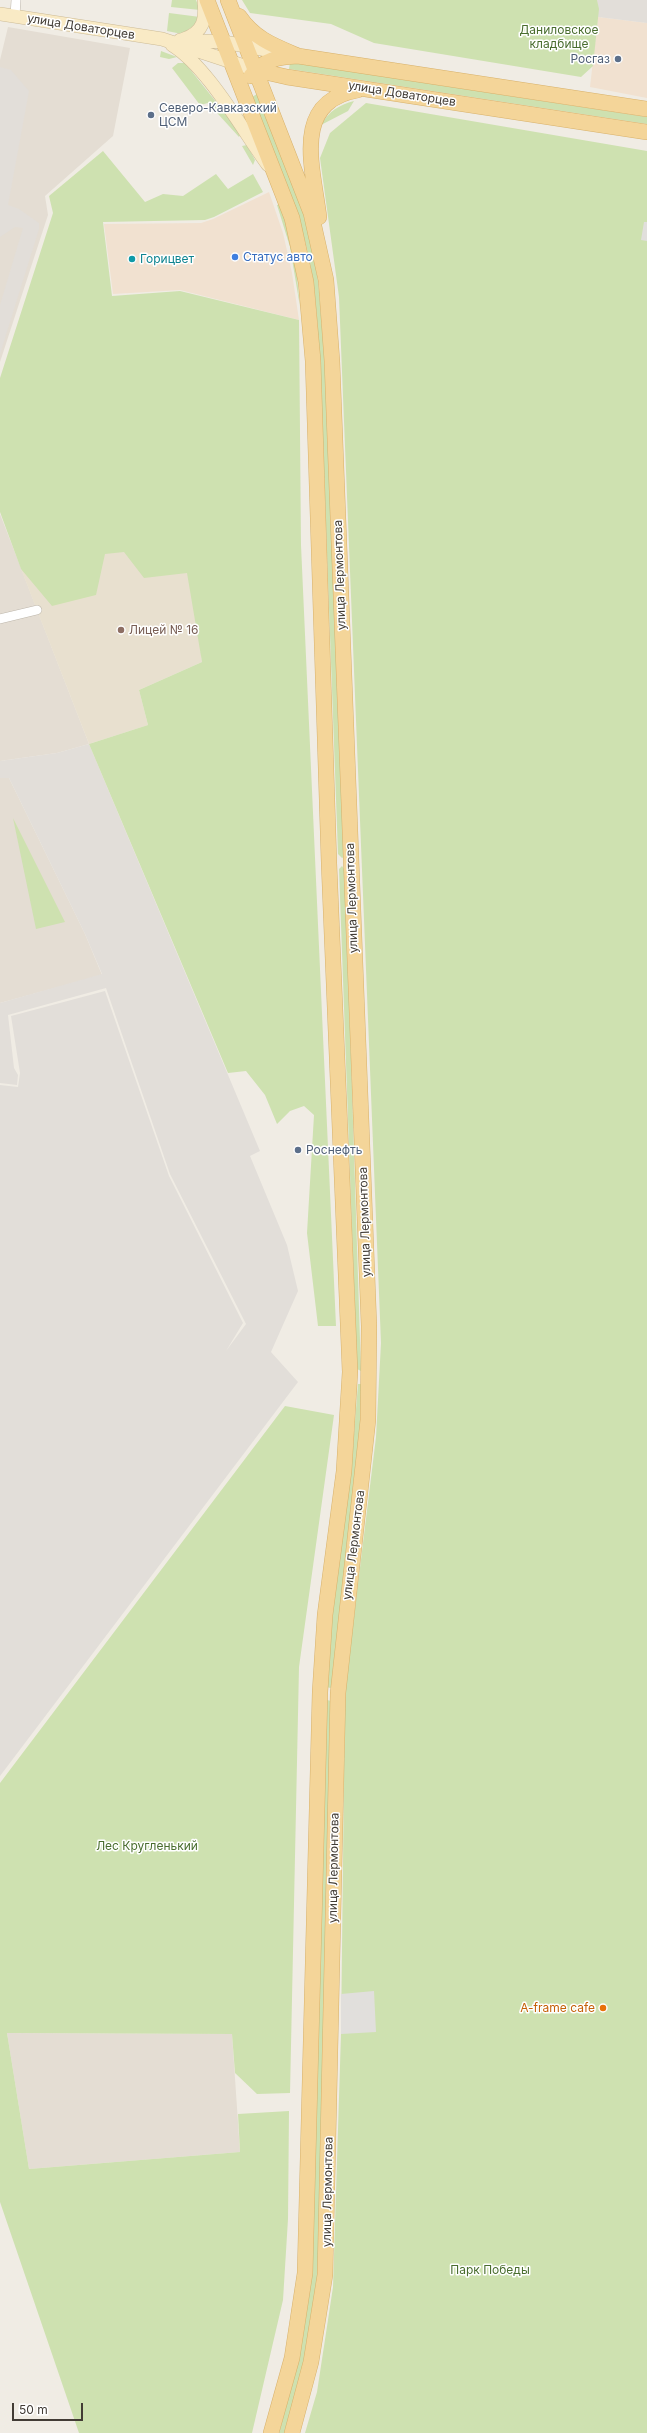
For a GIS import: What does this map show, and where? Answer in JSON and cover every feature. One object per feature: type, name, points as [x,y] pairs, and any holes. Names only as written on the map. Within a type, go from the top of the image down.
[{"type":"main road","points":[[181,40],[200,31],[206,14],[206,0]]},
{"type":"main road","name":"улица Лермонтова","points":[[206,0],[249,104],[278,180],[301,251],[310,320],[329,863],[350,1372],[344,1471],[325,1615],[320,1692],[305,2273],[292,2358],[271,2433]]},
{"type":"main road","points":[[229,0],[251,31],[263,41],[298,56]]},
{"type":"main road","name":"улица Лермонтова","points":[[229,0],[311,213],[326,280],[332,361],[370,1373],[363,1473],[338,1693],[325,2275],[311,2362],[292,2433]]},
{"type":"main road","name":"улица Доваторцев","points":[[0,14],[162,39],[224,42],[298,56],[647,109]]},
{"type":"main road","name":"улица Доваторцев","points":[[162,39],[232,63],[287,77],[647,132]]},
{"type":"main road","name":"улица Лермонтова","points":[[162,39],[192,62],[233,113],[278,180]]},
{"type":"main road","points":[[249,104],[247,92],[249,80],[264,62],[274,59],[298,56]]},
{"type":"main road","points":[[326,280],[313,160],[312,132],[317,114],[324,104],[333,98],[358,90],[375,90]]},
{"type":"main road","points":[[329,863],[351,860]]},
{"type":"main road","points":[[320,1692],[338,1693]]},
{"type":"street","points":[[15,16],[16,0]]},
{"type":"street","points":[[0,619],[38,610]]},
{"type":"shaded area","points":[[597,0],[647,0],[647,23],[598,17]]},
{"type":"shaded area","points":[[598,17],[647,23],[647,98],[590,87]]},
{"type":"shaded area","points":[[8,27],[130,48],[113,136],[45,196],[48,215],[0,362],[0,60]]},
{"type":"shaded area","points":[[0,67],[11,70],[29,91],[8,205],[19,209],[39,223],[39,229],[0,354],[0,305],[23,228],[15,227],[0,237]]},
{"type":"shaded area","points":[[269,192],[283,233],[292,273],[299,320],[180,290],[113,294],[104,224],[201,223],[213,219]]},
{"type":"shaded area","points":[[644,222],[647,222],[647,241],[641,240]]},
{"type":"shaded area","points":[[0,514],[89,744],[57,753],[0,761]]},
{"type":"shaded area","name":"Лицей № 16","points":[[187,524],[202,662],[139,690],[148,725],[89,744],[21,569],[85,532]]},
{"type":"shaded area","points":[[89,744],[260,1151],[250,1156],[287,1245],[298,1291],[271,1352],[298,1382],[0,1776],[0,1085],[18,1087],[20,1073],[11,1016],[105,991],[169,1176],[243,1323],[226,1351],[246,1324],[170,1174],[106,988],[8,1015],[14,1068],[18,1075],[17,1085],[0,1083],[0,1003],[102,974],[85,934],[9,778],[0,778],[0,761],[57,753]]},
{"type":"shaded area","points":[[0,778],[9,778],[85,934],[102,975],[0,1003]]},
{"type":"shaded area","points":[[374,1991],[376,2032],[341,2034],[341,1994]]},
{"type":"shaded area","points":[[7,2033],[232,2034],[240,2152],[29,2169]]},
{"type":"green space","points":[[172,0],[196,0],[200,10],[171,7]]},
{"type":"green space","name":"Даниловское кладбище","points":[[242,0],[597,0],[599,9],[593,66],[581,77],[374,43],[331,24],[250,13]]},
{"type":"green space","points":[[169,13],[200,17],[199,22],[182,34],[167,31]]},
{"type":"green space","points":[[161,51],[177,57],[169,59],[160,57]]},
{"type":"green space","points":[[290,62],[647,117],[647,124],[289,69]]},
{"type":"green space","points":[[178,63],[185,63],[241,133],[239,137],[208,103],[200,105],[172,68]]},
{"type":"green space","points":[[257,94],[304,215],[313,249],[318,281],[325,361],[344,857],[342,858],[338,854],[320,361],[314,291],[307,249],[296,210],[252,97]]},
{"type":"green space","points":[[354,101],[348,111],[321,125],[327,116],[335,109]]},
{"type":"green space","name":"Парк Победы","points":[[366,103],[647,151],[647,2433],[305,2433],[317,2392],[333,2287],[341,2034],[345,1690],[376,1437],[381,1343],[339,297],[320,158],[330,133]]},
{"type":"green space","points":[[247,145],[255,160],[253,165],[242,146]]},
{"type":"green space","points":[[103,151],[145,202],[163,194],[183,196],[216,174],[228,189],[253,174],[263,192],[214,217],[205,220],[103,222],[112,296],[180,291],[299,320],[301,545],[336,1326],[318,1326],[307,1233],[314,1115],[304,1106],[290,1111],[277,1124],[265,1095],[246,1071],[228,1073],[89,744],[148,725],[139,690],[202,662],[187,573],[144,578],[124,552],[105,554],[96,595],[52,606],[21,569],[0,512],[0,378],[53,213],[49,196]]},
{"type":"green space","points":[[280,204],[294,247],[300,307],[290,247],[277,205]]},
{"type":"green space","points":[[13,818],[65,922],[36,929]]},
{"type":"green space","points":[[342,866],[345,870],[361,1371],[357,1369],[339,869]]},
{"type":"green space","points":[[358,1384],[361,1384],[358,1460],[340,1611],[333,1687],[330,1688],[327,1687],[332,1616],[351,1472]]},
{"type":"green space","name":"Лес Кругленький","points":[[285,1406],[334,1415],[299,1667],[290,2093],[257,2094],[235,2073],[232,2034],[7,2033],[29,2169],[240,2152],[238,2114],[289,2111],[288,2219],[283,2300],[252,2433],[79,2433],[0,2202],[0,1783]]},
{"type":"green space","points":[[327,1700],[331,1701],[318,2274],[304,2360],[285,2433],[279,2433],[298,2359],[312,2274]]},
{"type":"place","name":"Росгаз","points":[[618,59]]},
{"type":"place","name":"Северо-Кавказский ЦСМ","points":[[151,115]]},
{"type":"place","name":"Статус авто","points":[[235,257]]},
{"type":"place","name":"Горицвет","points":[[132,259]]},
{"type":"place","name":"Лицей № 16","points":[[121,630]]},
{"type":"place","name":"Роснефть","points":[[298,1150]]},
{"type":"place","name":"A-frame cafe","points":[[603,2008]]}]
